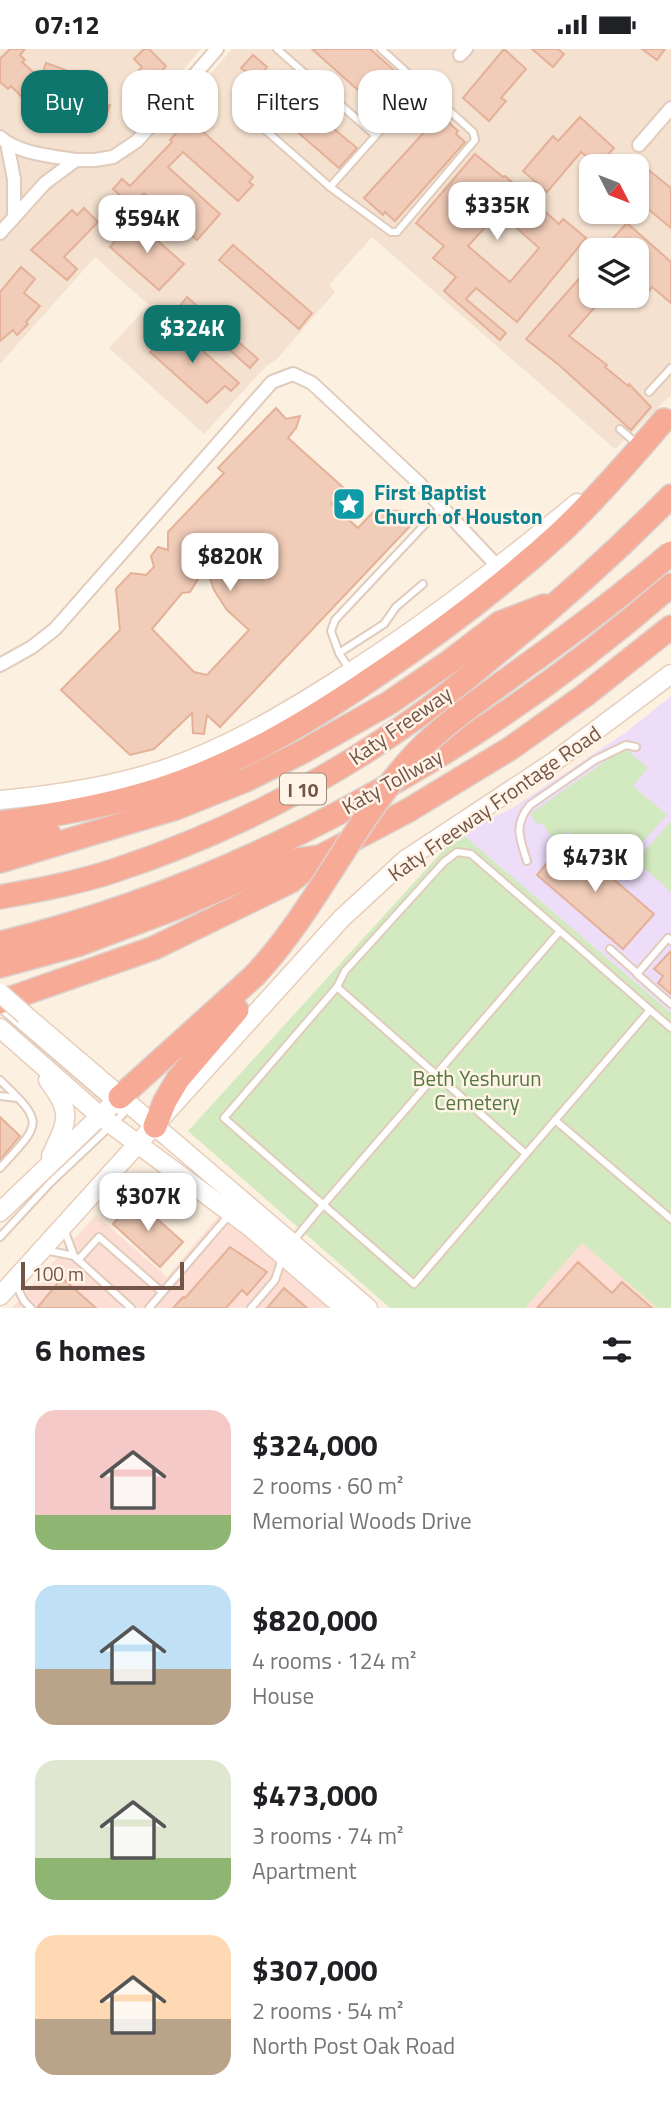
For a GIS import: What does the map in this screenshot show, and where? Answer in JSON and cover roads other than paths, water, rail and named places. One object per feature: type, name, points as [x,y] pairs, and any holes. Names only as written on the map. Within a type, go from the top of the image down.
[{"type":"highway","points":[[0,823],[92,808],[161,789],[245,755],[320,714],[404,657],[504,581],[560,533],[668,417]]},
{"type":"highway","name":"Katy Freeway","points":[[0,897],[77,881],[131,865],[192,842],[288,797],[343,765],[428,708],[564,598],[671,496]]},
{"type":"highway","points":[[155,1126],[165,1101],[187,1066],[257,980],[367,816],[416,753],[466,710],[625,593],[671,553]]},
{"type":"highway","points":[[111,1111],[257,980],[300,937],[394,795],[429,755],[473,717],[623,608],[671,567]]},
{"type":"highway","name":"Katy Tollway","points":[[0,943],[88,919],[151,897],[272,846],[351,805],[453,748],[499,717],[582,658],[671,585]]},
{"type":"highway","points":[[0,861],[176,809],[246,780],[323,741],[389,703],[500,623],[564,598]]},
{"type":"highway","points":[[9,1016],[291,881],[320,857],[409,810],[500,754],[584,696],[671,627]]},
{"type":"highway","points":[[0,843],[176,809]]},
{"type":"highway","points":[[0,966],[77,945],[178,907],[282,862],[320,857]]},
{"type":"main road","points":[[0,800],[89,788],[165,769],[247,734],[351,672],[448,607],[596,487],[668,417]]},
{"type":"main road","name":"Katy Freeway Frontage Road","points":[[0,1296],[342,918],[383,879],[427,844],[555,761],[671,674]]},
{"type":"main road","points":[[0,993],[27,1052],[60,1095],[66,1115],[64,1130],[46,1166]]},
{"type":"main road","points":[[9,1016],[111,1111],[138,1145],[232,1213],[287,1248]]},
{"type":"main road","points":[[27,1052],[111,1111],[155,1126],[287,1248],[358,1307]]},
{"type":"main road","points":[[0,1212],[46,1166],[111,1111]]},
{"type":"street","points":[[4,140],[40,154],[76,160],[113,157],[137,141],[216,49]]},
{"type":"street","points":[[639,145],[671,108]]},
{"type":"street","points":[[4,140],[14,179],[14,217]]},
{"type":"street","points":[[0,233],[45,183],[76,160]]},
{"type":"street","points":[[0,665],[32,647],[54,629],[272,382],[293,374],[312,383],[442,506],[499,568]]},
{"type":"lane","points":[[276,49],[375,135],[330,187]]},
{"type":"lane","points":[[381,49],[403,70]]},
{"type":"lane","points":[[269,133],[330,187],[391,232],[397,232],[475,140],[473,132],[452,114]]},
{"type":"lane","points":[[649,392],[671,368]]},
{"type":"lane","points":[[620,429],[638,446]]},
{"type":"lane","points":[[351,672],[339,653],[331,631],[335,620],[442,506]]},
{"type":"lane","points":[[339,653],[384,624],[396,607],[423,584]]},
{"type":"lane","points":[[527,862],[518,831],[524,812],[530,805],[595,760],[626,745],[636,747]]},
{"type":"lane","points":[[650,1010],[414,1284],[224,1118],[337,987],[345,971],[444,862],[457,852],[471,854],[671,1028]]},
{"type":"lane","points":[[251,1308],[275,1280],[287,1248],[560,931]]},
{"type":"lane","points":[[638,973],[668,938],[671,941]]},
{"type":"lane","points":[[610,949],[671,1004]]},
{"type":"lane","points":[[337,987],[526,1154]]},
{"type":"lane","points":[[0,1009],[9,1016]]},
{"type":"lane","points":[[0,1080],[27,1105],[33,1118],[28,1138],[0,1168]]},
{"type":"lane","points":[[0,1095],[19,1098]]},
{"type":"lane","points":[[0,1237],[50,1184],[111,1111]]},
{"type":"lane","points":[[555,1121],[671,1219]]},
{"type":"lane","points":[[149,1308],[232,1213]]},
{"type":"lane","points":[[63,1227],[76,1258],[131,1308]]},
{"type":"lane","points":[[76,1258],[99,1237],[162,1292]]},
{"type":"lane","points":[[43,1249],[76,1258]]},
{"type":"lane","points":[[14,1281],[24,1301],[31,1308]]},
{"type":"place","name":"First Baptist Church of Houston","points":[[349,504]]},
{"type":"park label","name":"Beth Yeshurun Cemetery","points":[[477,1090]]}]
